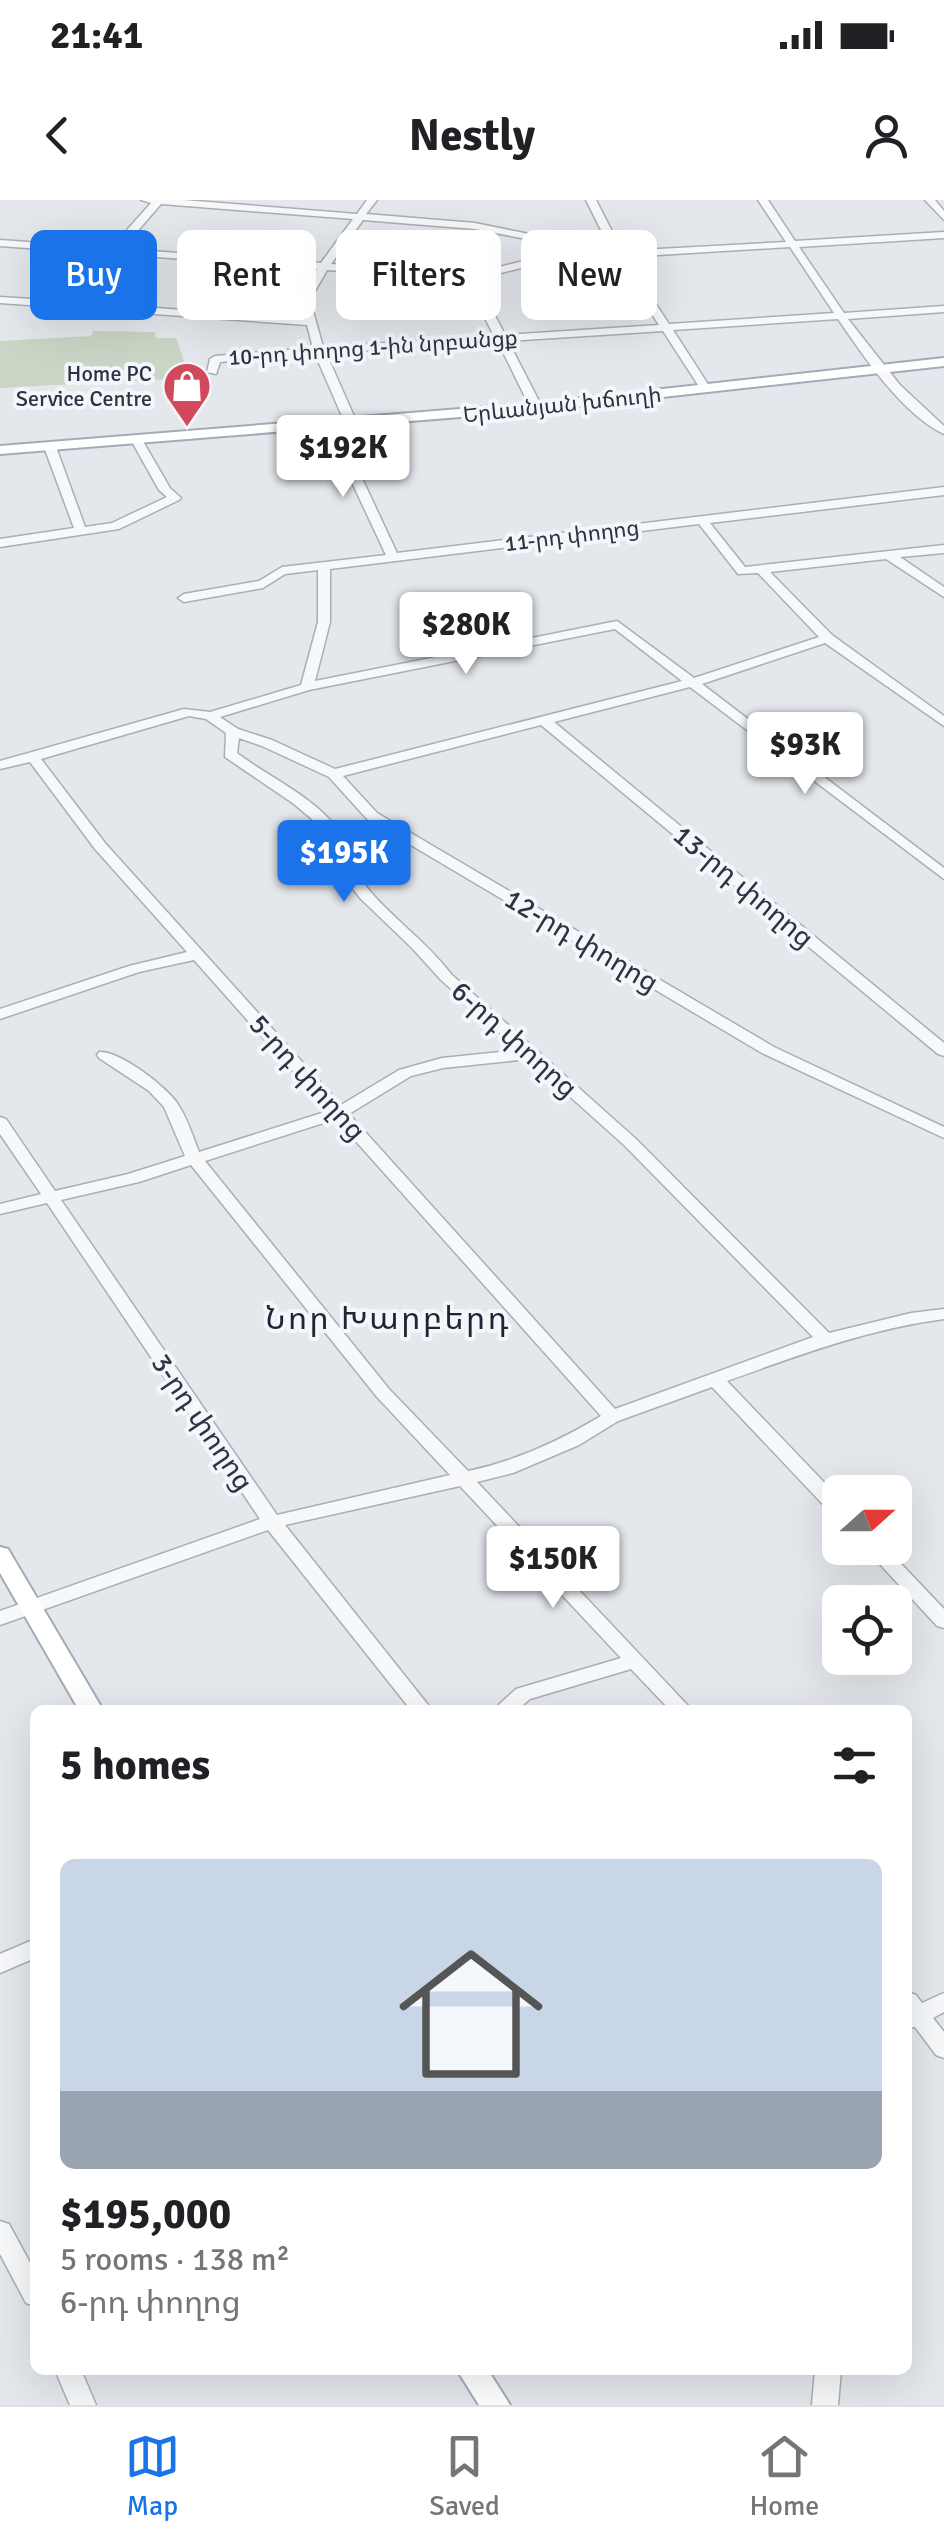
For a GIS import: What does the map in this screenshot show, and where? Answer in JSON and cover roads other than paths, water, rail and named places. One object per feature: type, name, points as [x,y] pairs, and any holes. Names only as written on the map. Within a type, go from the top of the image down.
[{"type":"main road","name":"Երևանյան խճուղի","points":[[0,450],[536,407],[944,362]]},
{"type":"main road","points":[[0,1554],[89,1705]]},
{"type":"main road","points":[[475,2375],[496,2405]]},
{"type":"street","points":[[146,200],[464,225],[521,235]]},
{"type":"street","points":[[131,230],[159,200]]},
{"type":"street","points":[[351,424],[319,350],[305,300],[322,268],[372,200]]},
{"type":"street","points":[[592,200],[606,230]]},
{"type":"street","points":[[762,200],[882,369],[924,418],[944,431]]},
{"type":"street","points":[[930,200],[944,217]]},
{"type":"street","points":[[657,252],[944,235]]},
{"type":"street","points":[[0,242],[30,244]]},
{"type":"street","points":[[157,255],[336,269]]},
{"type":"street","points":[[0,300],[30,302]]},
{"type":"street","name":"10-րդ փողոց 1-ին նրբանցք","points":[[212,372],[215,359],[319,350],[944,309]]},
{"type":"street","points":[[157,311],[309,322]]},
{"type":"street","points":[[657,316],[706,389]]},
{"type":"street","points":[[492,320],[536,407]]},
{"type":"street","points":[[331,425],[393,557]]},
{"type":"street","points":[[0,543],[116,526],[175,498],[165,490],[136,440]]},
{"type":"street","points":[[50,446],[80,531]]},
{"type":"street","name":"11-րդ փողոց","points":[[184,598],[264,584],[282,570],[944,491]]},
{"type":"street","points":[[701,519],[742,570],[762,571],[944,549]]},
{"type":"street","points":[[890,556],[944,593]]},
{"type":"street","points":[[307,687],[324,622],[324,565]]},
{"type":"street","points":[[762,571],[826,638],[944,722]]},
{"type":"street","points":[[210,716],[307,687],[616,624],[944,875]]},
{"type":"street","points":[[334,774],[695,682],[826,638]]},
{"type":"street","points":[[0,765],[189,712],[210,716],[233,732]]},
{"type":"street","name":"13-րդ փողոց","points":[[544,721],[944,1051]]},
{"type":"street","name":"12-րդ փողոց","points":[[233,732],[334,774],[372,816],[768,1050],[944,1133]]},
{"type":"street","name":"6-րդ փողոց","points":[[233,732],[230,754],[324,822],[340,843],[349,874],[364,895],[426,951],[446,978],[630,1142],[825,1339]]},
{"type":"street","name":"5-րդ փողոց","points":[[33,757],[100,846],[612,1417]]},
{"type":"street","points":[[0,1014],[134,969],[198,954]]},
{"type":"street","points":[[0,1209],[194,1158],[340,1112],[405,1074],[442,1064],[530,1054]]},
{"type":"street","points":[[105,1055],[156,1088],[171,1106],[194,1158],[383,1393],[677,1705]]},
{"type":"street","name":"3-րդ փողոց","points":[[0,1122],[272,1522],[418,1705]]},
{"type":"street","points":[[0,1618],[272,1522],[506,1469],[572,1441],[612,1417],[825,1339],[944,1314]]},
{"type":"street","points":[[715,1380],[822,1492]]},
{"type":"street","points":[[890,1565],[944,1621]]},
{"type":"street","points":[[509,1705],[523,1694],[634,1661]]},
{"type":"street","points":[[0,1964],[30,1950]]},
{"type":"street","points":[[912,2012],[944,2002]]},
{"type":"street","points":[[912,2013],[944,2049]]},
{"type":"street","points":[[0,2230],[30,2286]]},
{"type":"street","points":[[70,2375],[83,2405]]},
{"type":"street","points":[[826,2405],[828,2375]]},
{"type":"place","name":"Home PC Service Centre","points":[[187,428]]},
{"type":"district","name":"Նոր Խարբերդ","points":[[388,1318]]}]
